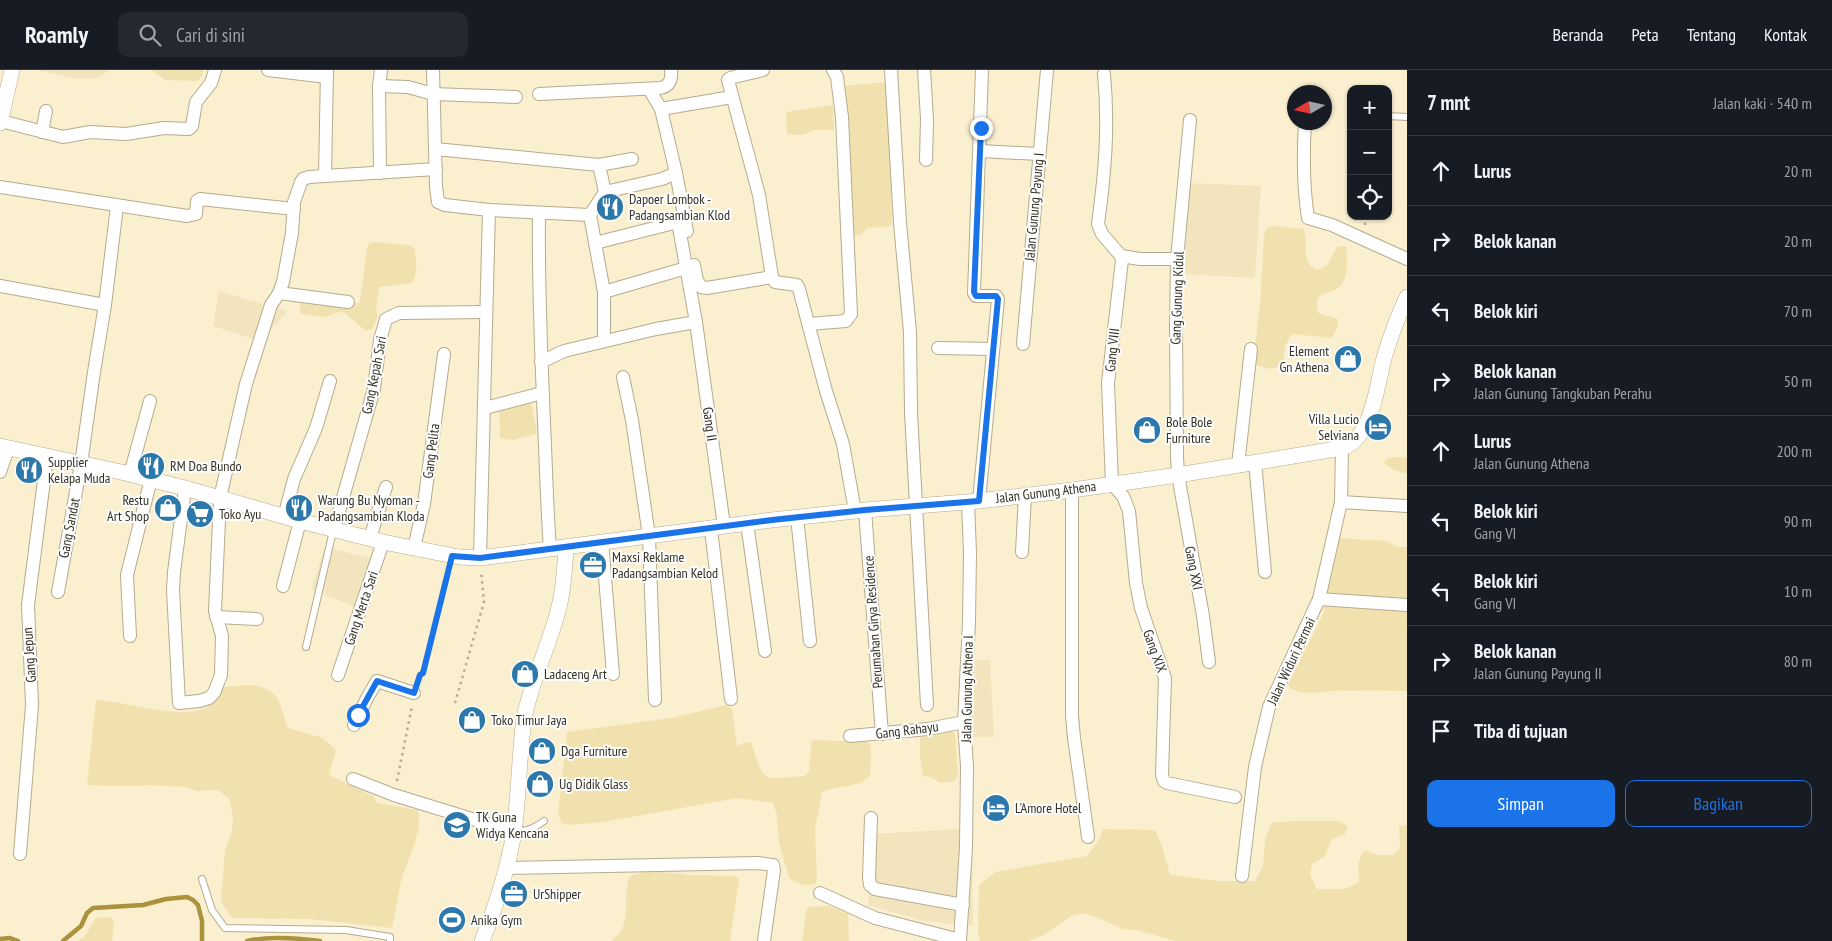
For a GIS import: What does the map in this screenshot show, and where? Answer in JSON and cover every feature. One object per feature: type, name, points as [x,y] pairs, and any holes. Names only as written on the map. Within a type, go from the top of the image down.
[{"type":"street","points":[[12,70],[3,89],[0,122],[63,137],[90,132],[126,134],[164,128],[189,129],[192,126],[196,102],[211,84],[215,70]]},
{"type":"street","points":[[268,70],[327,74],[325,176]]},
{"type":"street","points":[[380,173],[379,86],[381,70]]},
{"type":"street","points":[[433,70],[438,202],[445,205],[489,210],[590,215]]},
{"type":"street","points":[[539,94],[666,87],[672,78],[671,70]]},
{"type":"street","points":[[649,89],[661,110],[676,173],[697,280],[701,287],[707,288],[772,277],[759,195],[746,141],[732,97],[729,78],[763,70]]},
{"type":"street","points":[[809,324],[846,321],[851,314],[842,117],[837,77],[833,70]]},
{"type":"street","points":[[891,70],[900,223],[910,332],[915,506],[927,705]]},
{"type":"street","points":[[924,70],[927,120],[926,160]]},
{"type":"street","points":[[982,70],[980,151],[1039,154]]},
{"type":"street","name":"Jalan Gunung Payung I","points":[[1023,344],[1047,70]]},
{"type":"street","points":[[1104,74],[1107,103],[1107,151],[1098,224],[1102,234],[1122,256],[1140,259],[1177,259]]},
{"type":"street","points":[[379,86],[408,87],[433,94],[516,97]]},
{"type":"street","points":[[661,110],[732,97]]},
{"type":"street","points":[[42,132],[46,111]]},
{"type":"street","name":"Gang Gunung Kidul","points":[[1178,475],[1177,259],[1190,120]]},
{"type":"street","points":[[1305,130],[1304,194],[1308,218],[1332,225],[1407,259]]},
{"type":"street","points":[[435,149],[599,165],[632,159]]},
{"type":"street","name":"Jalan Gunung Athena I","points":[[960,940],[966,829],[967,766],[964,722],[970,553],[997,297],[976,296],[974,292],[980,151]]},
{"type":"street","points":[[599,165],[605,192]]},
{"type":"street","points":[[185,488],[173,590],[179,703],[209,698],[216,688],[221,675],[223,646],[221,629],[216,617],[220,498],[246,384],[271,305],[279,293],[286,267],[296,197],[301,182],[303,179],[325,176],[436,169]]},
{"type":"street","points":[[604,342],[604,292],[590,215],[605,192],[662,179],[676,173]]},
{"type":"street","points":[[0,187],[187,216],[196,214],[197,201],[200,199],[294,209]]},
{"type":"street","name":"Gang Sandat","points":[[58,592],[81,464],[105,305],[117,206]]},
{"type":"street","points":[[480,558],[489,210]]},
{"type":"street","points":[[539,213],[538,266],[542,393],[550,550]]},
{"type":"street","name":"Gang II","points":[[595,243],[678,222],[696,322],[717,527],[731,699]]},
{"type":"street","name":"Gang VIII","points":[[1112,484],[1108,383],[1122,256]]},
{"type":"street","points":[[604,292],[686,268]]},
{"type":"street","name":"Perumahan Girya Residence","points":[[772,277],[775,282],[797,284],[860,510],[882,734]]},
{"type":"street","points":[[0,286],[105,305]]},
{"type":"street","points":[[279,293],[348,302]]},
{"type":"street","name":"Jalan Gunung Athena","points":[[4,447],[151,479],[284,517],[376,540],[452,556],[480,558],[797,517],[860,510],[974,502],[1072,490],[1342,448],[1356,440],[1362,432],[1390,342],[1407,297]]},
{"type":"street","name":"Gang Kepah Sari","points":[[334,530],[374,388],[380,340],[386,319],[398,313],[486,312]]},
{"type":"street","points":[[541,362],[564,351],[656,329],[696,322]]},
{"type":"street","points":[[938,348],[993,349]]},
{"type":"street","points":[[1238,465],[1251,349]]},
{"type":"street","name":"Gang Pelita","points":[[414,548],[424,504],[444,354]]},
{"type":"street","points":[[623,377],[632,420],[649,536],[655,700]]},
{"type":"street","points":[[284,517],[294,480],[316,428],[330,381]]},
{"type":"street","points":[[485,408],[542,393]]},
{"type":"street","points":[[130,474],[150,401]]},
{"type":"street","points":[[0,472],[4,447]]},
{"type":"street","name":"Jalan Widuri Permai","points":[[1242,876],[1255,767],[1269,707],[1318,599],[1341,502],[1342,448]]},
{"type":"street","name":"Gang Jepun","points":[[20,854],[32,705],[27,619],[47,457]]},
{"type":"street","points":[[1255,462],[1265,572]]},
{"type":"street","name":"Gang XXI","points":[[1178,475],[1209,662]]},
{"type":"street","points":[[130,636],[127,579],[151,479]]},
{"type":"street","name":"Gang XIX","points":[[1112,484],[1123,496],[1128,511],[1136,583],[1141,608],[1165,678],[1163,779],[1167,783],[1184,788],[1235,796]]},
{"type":"street","name":"Gang Merta Sari","points":[[338,675],[376,540],[386,487]]},
{"type":"street","points":[[1072,490],[1072,716],[1088,837]]},
{"type":"street","points":[[1022,552],[1025,495]]},
{"type":"street","points":[[1341,502],[1407,506]]},
{"type":"street","points":[[797,517],[810,641]]},
{"type":"street","points":[[283,586],[300,521]]},
{"type":"street","points":[[747,523],[765,651]]},
{"type":"street","points":[[602,542],[613,674]]},
{"type":"street","points":[[482,941],[495,907],[514,832],[524,718],[559,607],[564,582],[566,547]]},
{"type":"street","points":[[1318,599],[1407,605]]},
{"type":"street","points":[[216,617],[257,619]]},
{"type":"street","points":[[354,725],[377,681],[414,693]]},
{"type":"street","name":"Gang Rahayu","points":[[850,736],[928,729],[964,722]]},
{"type":"street","points":[[353,779],[394,795],[514,832]]},
{"type":"street","points":[[871,818],[868,878],[870,885],[875,889],[963,905]]},
{"type":"street","points":[[506,868],[758,863],[773,865],[774,870],[764,941]]},
{"type":"street","points":[[820,893],[875,918],[960,940]]},
{"type":"lane","points":[[1392,116],[1407,117]]},
{"type":"lane","points":[[306,647],[334,530]]},
{"type":"lane","points":[[514,832],[527,831],[544,822]]},
{"type":"lane","points":[[202,879],[212,910],[225,928],[346,930],[390,937],[390,941]]},
{"type":"path","points":[[394,795],[414,693],[430,650],[452,556]]},
{"type":"path","points":[[455,703],[484,602],[480,558]]},
{"type":"shaded area","points":[[37,70],[109,70],[99,78],[72,78]]},
{"type":"shaded area","points":[[152,70],[203,70],[202,76],[197,81],[165,80]]},
{"type":"shaded area","points":[[888,82],[892,225],[867,228],[861,235],[850,236],[842,86]]},
{"type":"shaded area","points":[[833,105],[834,130],[815,130],[802,135],[787,134],[786,112]]},
{"type":"shaded area","points":[[1186,183],[1261,186],[1255,278],[1181,274]]},
{"type":"shaded area","points":[[1276,226],[1303,229],[1306,240],[1306,257],[1311,267],[1317,270],[1326,266],[1338,246],[1345,246],[1347,267],[1345,278],[1339,287],[1322,294],[1318,300],[1318,313],[1338,319],[1338,326],[1332,338],[1292,334],[1285,346],[1283,366],[1270,369],[1253,364],[1260,304],[1264,237],[1267,229]]},
{"type":"shaded area","points":[[369,243],[408,245],[414,248],[416,270],[412,283],[379,287],[376,310],[378,317],[372,329],[366,331],[345,313],[338,312],[326,317],[301,314],[299,308],[301,303],[353,304],[360,302],[367,249]]},
{"type":"shaded area","points":[[219,291],[287,311],[264,343],[213,326]]},
{"type":"shaded area","points":[[529,401],[531,403],[536,434],[513,440],[500,438],[499,408]]},
{"type":"shaded area","points":[[1407,457],[1407,474],[1394,470],[1384,463],[1388,458]]},
{"type":"shaded area","points":[[1337,538],[1386,541],[1398,547],[1407,547],[1407,691],[1310,693],[1289,688],[1288,684],[1323,614]]},
{"type":"shaded area","points":[[325,547],[374,559],[358,608],[311,589]]},
{"type":"shaded area","points":[[969,660],[990,660],[994,737],[969,737]]},
{"type":"shaded area","points":[[254,685],[275,695],[288,728],[323,738],[336,750],[329,775],[374,797],[377,803],[418,810],[418,828],[401,882],[392,928],[310,919],[232,918],[221,902],[225,851],[232,831],[233,817],[229,799],[218,790],[198,791],[185,787],[150,785],[87,785],[96,700],[185,712],[208,706],[222,687]]},
{"type":"shaded area","points":[[726,705],[732,709],[737,746],[751,742],[759,766],[767,776],[772,778],[804,776],[809,771],[812,740],[869,742],[871,749],[870,776],[860,783],[822,792],[815,829],[817,878],[815,884],[802,884],[789,878],[779,842],[777,815],[773,803],[738,798],[603,822],[567,825],[561,823],[558,812],[567,732],[671,718]]},
{"type":"shaded area","points":[[942,731],[952,731],[955,733],[958,775],[955,781],[940,783],[931,777],[923,776],[920,738]]},
{"type":"shaded area","points":[[1339,821],[1348,827],[1345,834],[1331,840],[1325,856],[1312,864],[1310,875],[1317,889],[1345,889],[1359,882],[1358,864],[1363,852],[1393,855],[1400,848],[1399,826],[1407,825],[1407,941],[1176,941],[1136,930],[1122,929],[1097,917],[1083,913],[1071,916],[1045,934],[1029,941],[980,941],[978,934],[979,885],[995,872],[1087,856],[1100,838],[1103,829],[1155,830],[1162,846],[1170,875],[1219,881],[1255,881],[1263,866],[1265,841],[1271,823]]},
{"type":"shaded area","points":[[972,828],[973,926],[923,921],[868,905],[874,834]]},
{"type":"shaded area","points":[[648,871],[733,876],[739,878],[730,941],[612,941],[624,926],[626,919],[627,889],[630,876]]},
{"type":"shaded area","points":[[829,906],[848,914],[849,941],[802,941],[807,907]]},
{"type":"shaded area","points":[[110,917],[114,922],[112,941],[78,941],[85,936],[96,918]]},
{"type":"waterway","points":[[63,941],[81,926],[87,913],[93,908],[143,905],[166,899],[187,897],[198,905],[202,921],[202,941]]},
{"type":"waterway","points":[[0,939],[10,938],[18,941]]},
{"type":"waterway","points":[[247,941],[264,938],[320,941]]},
{"type":"place","name":"Dapoer Lombok - Padangsambian Klod","points":[[610,207]]},
{"type":"place","name":"Element Gn Athena","points":[[1348,359]]},
{"type":"place","name":"Villa Lucio Selviana","points":[[1378,427]]},
{"type":"place","name":"Bole Bole Furniture","points":[[1147,430]]},
{"type":"place","name":"RM Doa Bundo","points":[[151,466]]},
{"type":"place","name":"Supplier Kelapa Muda","points":[[29,470]]},
{"type":"place","name":"Restu Art Shop","points":[[168,508]]},
{"type":"place","name":"Warung Bu Nyoman - Padangsambian Kloda","points":[[299,508]]},
{"type":"place","name":"Toko Ayu","points":[[200,514]]},
{"type":"place","name":"Maxsi Reklame Padangsambian Kelod","points":[[593,565]]},
{"type":"place","name":"Ladaceng Art","points":[[525,674]]},
{"type":"place","name":"Toko Timur Jaya","points":[[472,720]]},
{"type":"place","name":"Dga Furniture","points":[[542,751]]},
{"type":"place","name":"Ug Didik Glass","points":[[540,784]]},
{"type":"place","name":"L'Amore Hotel","points":[[996,808]]},
{"type":"place","name":"TK Guna Widya Kencana","points":[[457,825]]},
{"type":"place","name":"UrShipper","points":[[514,894]]},
{"type":"place","name":"Anika Gym","points":[[452,920]]},
{"type":"route","points":[[358,715],[377,681],[414,693],[430,650],[452,556],[480,558],[772,520],[979,501],[998,299],[996,296],[976,296],[974,292],[981,128]]}]
